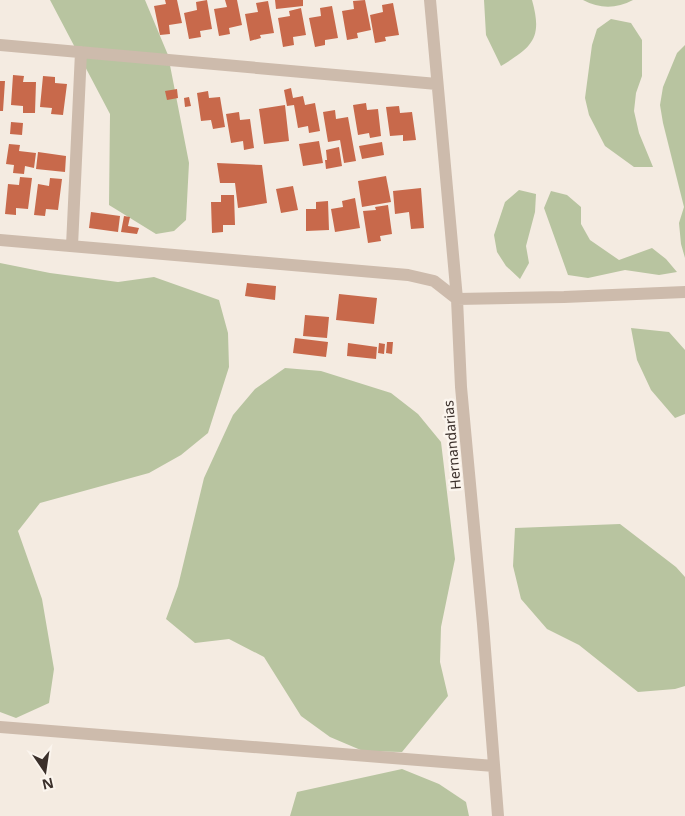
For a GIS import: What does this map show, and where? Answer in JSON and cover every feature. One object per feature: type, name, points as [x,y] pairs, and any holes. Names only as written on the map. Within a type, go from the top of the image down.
[{"type":"street","name":"Hernandarias","points":[[430,0],[498,816]]},
{"type":"street","points":[[0,45],[437,84]]},
{"type":"street","points":[[72,246],[81,52]]},
{"type":"street","points":[[0,240],[408,275],[434,281],[456,299],[685,292]]},
{"type":"street","points":[[0,727],[494,766]]},
{"type":"green space","points":[[50,0],[145,0],[168,55],[189,163],[186,220],[174,231],[156,234],[109,205],[110,114]]},
{"type":"green space","points":[[484,0],[532,0],[536,24],[532,40],[520,53],[501,66],[486,35]]},
{"type":"green space","points":[[583,0],[633,0],[608,7]]},
{"type":"green space","points":[[611,19],[631,23],[642,40],[642,76],[636,93],[634,111],[639,133],[653,167],[634,167],[605,146],[589,115],[585,98],[592,45],[597,29]]},
{"type":"green space","points":[[685,45],[685,258],[681,244],[679,223],[684,207],[660,105],[663,87],[677,53]]},
{"type":"green space","points":[[519,190],[536,194],[535,212],[526,246],[529,263],[520,279],[506,266],[497,252],[494,235],[505,202]]},
{"type":"green space","points":[[551,191],[567,195],[581,207],[581,224],[590,240],[619,260],[652,248],[666,259],[677,272],[659,275],[625,270],[588,278],[568,275],[544,208]]},
{"type":"green space","points":[[0,263],[50,273],[118,282],[154,277],[219,300],[228,333],[229,367],[208,433],[181,455],[149,473],[40,503],[18,531],[42,599],[54,669],[49,703],[16,718],[0,712]]},
{"type":"green space","points":[[631,328],[669,332],[685,350],[685,414],[675,418],[651,390],[637,360]]},
{"type":"green space","points":[[285,368],[321,371],[391,393],[418,414],[441,442],[455,559],[441,627],[440,662],[448,696],[402,752],[363,751],[330,737],[301,716],[264,657],[229,639],[195,643],[166,619],[178,586],[204,478],[233,415],[255,389]]},
{"type":"green space","points":[[620,524],[676,567],[685,577],[685,686],[675,689],[638,692],[579,645],[547,629],[521,599],[513,566],[515,528]]},
{"type":"green space","points":[[402,769],[439,784],[466,802],[469,816],[290,816],[297,792]]},
{"type":"building","points":[[165,0],[177,0],[182,23],[169,25],[170,34],[160,35],[154,6],[166,4]]},
{"type":"building","points":[[207,0],[212,29],[200,31],[201,37],[189,39],[184,13],[197,10],[196,2]]},
{"type":"building","points":[[225,0],[237,0],[242,25],[229,28],[230,34],[219,36],[214,9],[227,7]]},
{"type":"building","points":[[275,0],[303,0],[303,6],[276,9]]},
{"type":"building","points":[[365,0],[371,30],[357,33],[358,38],[347,40],[342,11],[354,9],[353,1]]},
{"type":"building","points":[[268,1],[274,33],[260,35],[261,38],[250,41],[245,14],[258,12],[256,3]]},
{"type":"building","points":[[393,3],[399,35],[385,37],[386,41],[375,43],[370,15],[383,12],[382,5]]},
{"type":"building","points":[[332,6],[338,38],[325,40],[325,45],[315,47],[309,18],[321,16],[320,8]]},
{"type":"building","points":[[301,8],[306,35],[293,37],[294,45],[283,47],[278,18],[290,16],[289,11]]},
{"type":"building","points":[[13,75],[24,76],[23,82],[36,82],[35,113],[23,113],[23,106],[11,105]]},
{"type":"building","points":[[43,76],[55,77],[55,83],[67,84],[63,115],[51,114],[52,108],[40,107]]},
{"type":"building","points":[[0,81],[5,81],[3,111],[0,111]]},
{"type":"building","points":[[291,88],[293,98],[303,96],[305,105],[315,103],[320,131],[309,133],[308,126],[298,128],[294,105],[287,106],[284,90]]},
{"type":"building","points":[[177,89],[178,98],[167,100],[165,91]]},
{"type":"building","points":[[208,91],[209,98],[220,97],[225,127],[213,129],[211,120],[201,121],[197,93]]},
{"type":"building","points":[[189,97],[191,106],[185,107],[184,98]]},
{"type":"building","points":[[366,103],[367,110],[378,109],[381,136],[370,138],[369,133],[358,135],[353,105]]},
{"type":"building","points":[[285,105],[289,141],[264,144],[259,109]]},
{"type":"building","points":[[399,106],[400,113],[412,112],[416,140],[403,141],[403,135],[390,136],[386,107]]},
{"type":"building","points":[[335,110],[336,119],[348,117],[356,161],[344,163],[340,140],[328,142],[323,112]]},
{"type":"building","points":[[239,112],[240,120],[250,119],[254,148],[244,150],[243,141],[231,143],[226,114]]},
{"type":"building","points":[[11,122],[23,123],[22,135],[10,134]]},
{"type":"building","points":[[319,141],[323,163],[303,166],[299,144]]},
{"type":"building","points":[[382,142],[384,155],[362,159],[359,146]]},
{"type":"building","points":[[9,144],[20,145],[19,151],[36,153],[34,168],[25,166],[24,174],[13,173],[14,165],[6,164]]},
{"type":"building","points":[[339,147],[342,166],[326,169],[326,150]]},
{"type":"building","points":[[38,152],[66,156],[65,172],[36,169]]},
{"type":"building","points":[[217,163],[262,165],[267,203],[238,208],[235,183],[220,183]]},
{"type":"building","points":[[386,176],[391,202],[362,207],[358,181]]},
{"type":"building","points":[[20,177],[32,178],[28,209],[16,208],[16,215],[5,214],[8,184],[19,185]]},
{"type":"building","points":[[50,178],[62,179],[58,210],[46,209],[45,216],[34,215],[38,184],[49,186]]},
{"type":"building","points":[[293,186],[298,210],[281,213],[276,189]]},
{"type":"building","points":[[421,188],[424,228],[411,229],[409,212],[395,214],[393,191]]},
{"type":"building","points":[[221,195],[234,195],[235,225],[223,225],[223,232],[212,233],[211,202],[221,202]]},
{"type":"building","points":[[355,198],[360,228],[335,232],[331,209],[343,207],[342,201]]},
{"type":"building","points":[[328,201],[329,230],[306,231],[306,209],[316,209],[316,202]]},
{"type":"building","points":[[388,205],[392,234],[380,236],[381,241],[368,243],[363,211],[376,210],[375,207]]},
{"type":"building","points":[[91,212],[120,216],[118,232],[89,228]]},
{"type":"building","points":[[124,216],[130,217],[128,226],[139,228],[137,234],[121,232]]},
{"type":"building","points":[[247,283],[276,286],[275,300],[245,296]]},
{"type":"building","points":[[339,294],[377,298],[374,324],[336,320]]},
{"type":"building","points":[[305,315],[329,317],[327,338],[303,336]]},
{"type":"building","points":[[295,338],[328,342],[326,357],[293,353]]},
{"type":"building","points":[[387,342],[393,342],[392,354],[386,353]]},
{"type":"building","points":[[348,343],[377,347],[376,359],[347,356]]},
{"type":"building","points":[[379,343],[385,344],[384,354],[378,353]]}]
